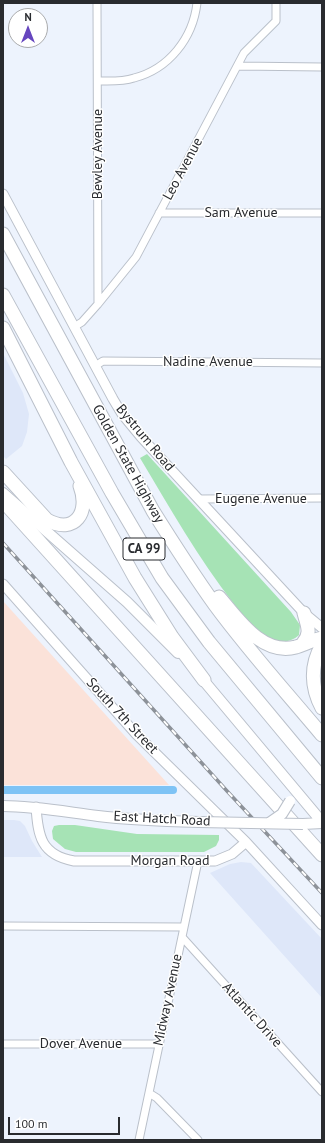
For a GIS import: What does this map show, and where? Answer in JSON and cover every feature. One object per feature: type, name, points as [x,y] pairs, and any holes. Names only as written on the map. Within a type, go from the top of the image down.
[{"type":"highway","name":"Golden State Highway","points":[[3,234],[153,510],[176,548],[215,605],[322,735]]},
{"type":"highway","name":"Golden State Highway","points":[[3,295],[112,493],[162,578],[209,642],[322,778]]},
{"type":"highway","points":[[3,328],[71,462],[135,578],[172,637],[204,680]]},
{"type":"highway","points":[[3,472],[47,520],[55,524],[66,525],[74,521],[83,510],[84,500],[82,490],[71,462]]},
{"type":"highway","points":[[3,501],[322,855]]},
{"type":"highway","points":[[176,548],[256,638],[267,644],[279,647],[296,647],[303,643],[322,638]]},
{"type":"highway","points":[[303,643],[308,638],[304,613]]},
{"type":"highway","points":[[322,645],[316,657],[313,678],[315,694],[322,708]]},
{"type":"main road","points":[[3,493],[127,602],[204,680],[322,822]]},
{"type":"main road","points":[[269,823],[282,814],[290,801],[289,788],[284,776]]},
{"type":"main road","name":"East Hatch Road","points":[[3,806],[36,807],[99,816],[154,821],[303,824],[322,822]]},
{"type":"street","name":"Bewley Avenue","points":[[97,3],[98,304]]},
{"type":"street","points":[[98,81],[114,81],[135,78],[148,73],[166,62],[188,36],[196,13],[197,3]]},
{"type":"street","name":"Leo Avenue","points":[[74,327],[82,322],[98,304],[136,257],[244,53],[276,21],[276,3]]},
{"type":"street","points":[[238,66],[322,67]]},
{"type":"street","name":"Bystrum Road","points":[[3,194],[113,399],[131,426],[304,613],[322,628]]},
{"type":"street","name":"Sam Avenue","points":[[159,213],[322,213]]},
{"type":"street","name":"Nadine Avenue","points":[[95,366],[103,361],[322,363]]},
{"type":"street","name":"Eugene Avenue","points":[[200,499],[322,498]]},
{"type":"street","name":"South 7th Street","points":[[3,584],[136,734],[246,842]]},
{"type":"street","name":"Morgan Road","points":[[36,807],[38,831],[44,844],[56,856],[64,860],[215,861],[232,854],[246,842]]},
{"type":"street","points":[[246,842],[322,925]]},
{"type":"street","name":"Midway Avenue","points":[[139,1140],[158,1044],[198,861]]},
{"type":"street","points":[[3,926],[184,927]]},
{"type":"street","name":"Atlantic Drive","points":[[182,937],[322,1092]]},
{"type":"street","name":"Dover Avenue","points":[[3,1044],[158,1044]]},
{"type":"street","points":[[149,1093],[157,1098],[198,1140]]},
{"type":"shaded area","points":[[3,353],[23,393],[29,414],[27,432],[22,446],[6,459],[3,456]]},
{"type":"shaded area","points":[[3,601],[169,785],[3,785]]},
{"type":"shaded area","points":[[3,820],[20,821],[25,826],[42,857],[3,857]]},
{"type":"shaded area","points":[[241,862],[251,863],[322,939],[322,998],[210,873],[230,864]]},
{"type":"green space","points":[[147,454],[291,612],[300,625],[299,635],[286,641],[271,640],[255,629],[242,614],[196,551],[173,514],[140,458]]},
{"type":"green space","points":[[75,825],[137,834],[219,835],[219,840],[216,846],[204,852],[76,852],[65,849],[53,839],[52,831],[54,826]]},
{"type":"waterway","points":[[3,790],[173,790]]},
{"type":"railway","points":[[3,543],[227,791],[322,893]]}]
